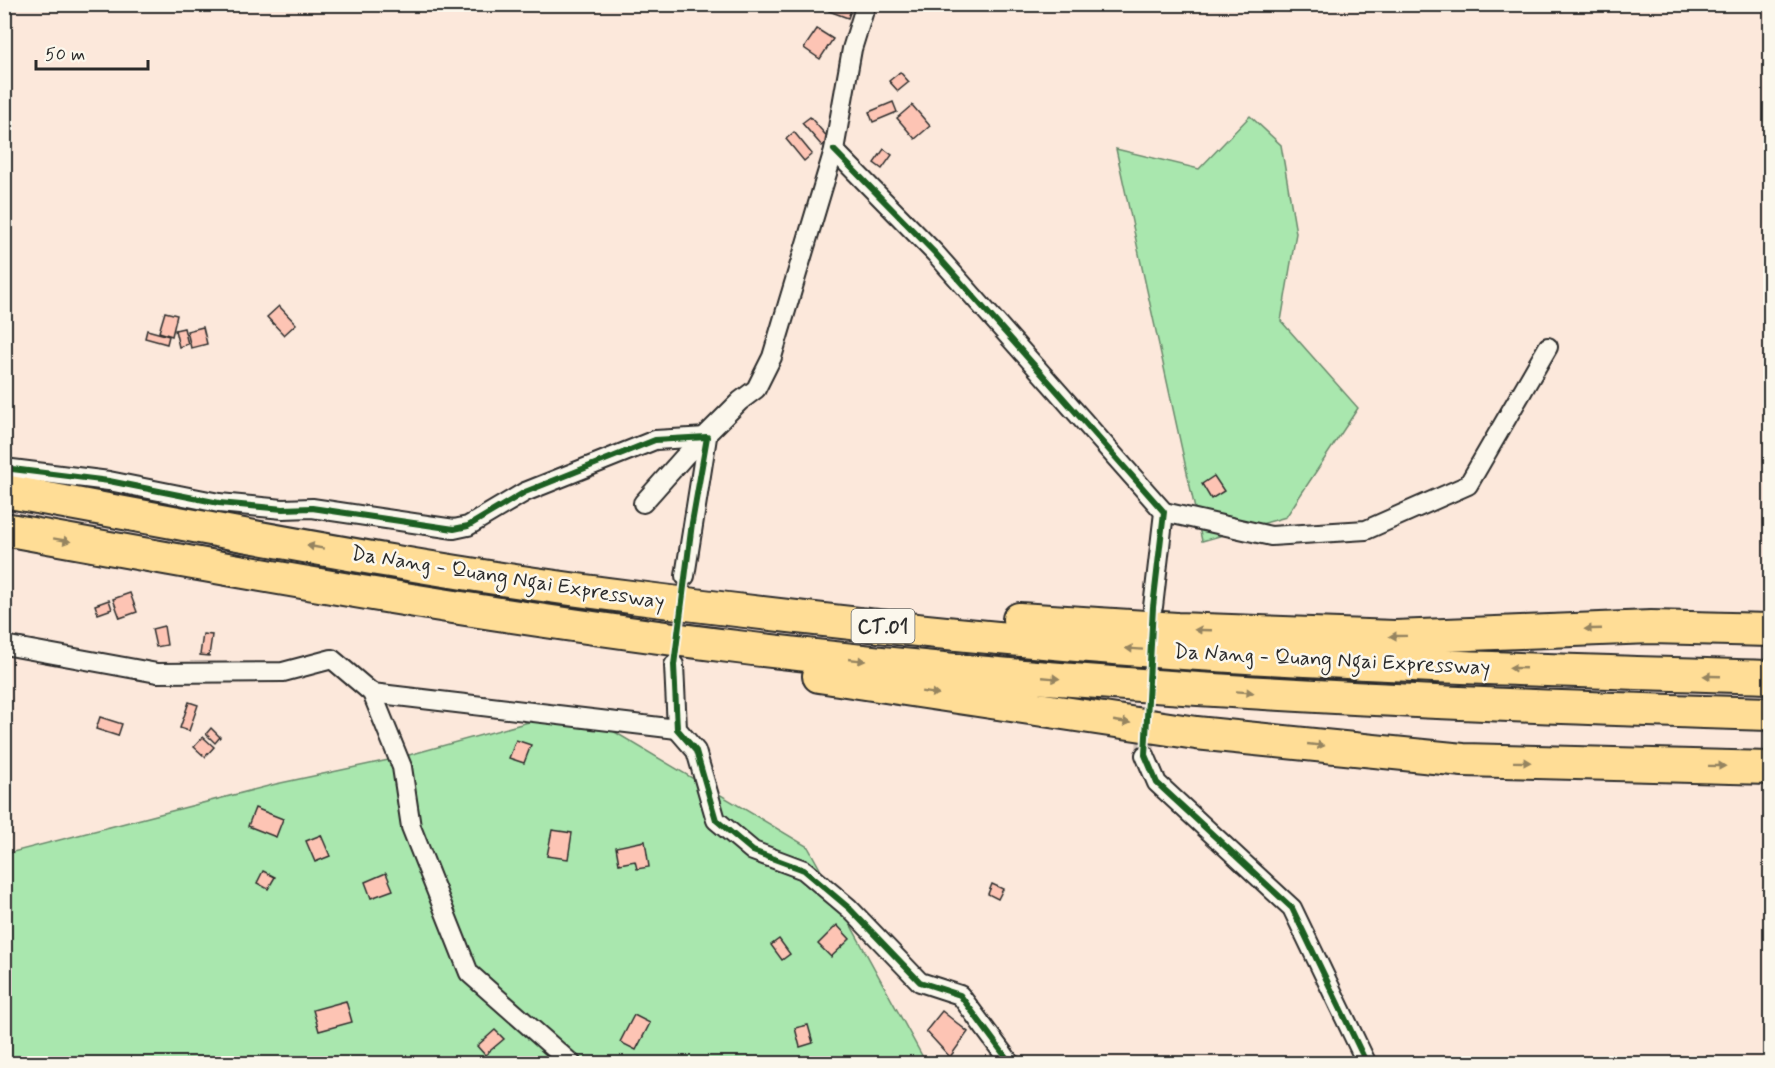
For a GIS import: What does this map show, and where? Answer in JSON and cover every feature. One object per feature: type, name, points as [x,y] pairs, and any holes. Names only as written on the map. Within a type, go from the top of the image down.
[{"type":"highway","name":"Da Nang - Quang Ngai Expressway","points":[[4,491],[378,559],[635,598],[1066,644],[1274,658],[1770,677]]},
{"type":"highway","name":"Da Nang - Quang Ngai Expressway","points":[[4,529],[376,596],[739,647],[1064,679],[1275,694],[1770,714]]},
{"type":"highway","points":[[376,596],[640,648],[1196,733],[1463,760],[1770,768]]},
{"type":"highway","points":[[635,598],[1177,629],[1384,636],[1651,627],[1770,630]]},
{"type":"street","points":[[643,503],[684,457],[707,437],[740,401],[756,389],[772,357],[834,150],[852,49],[866,4]]},
{"type":"street","points":[[834,150],[935,253],[1164,512],[1271,536],[1366,530],[1468,485],[1548,347]]},
{"type":"street","points":[[4,468],[109,481],[219,503],[283,509],[312,508],[454,529],[468,526],[525,492],[655,440],[707,437]]},
{"type":"street","points":[[685,576],[707,437]]},
{"type":"street","points":[[1154,607],[1164,512]]},
{"type":"street","points":[[4,645],[157,674],[283,672],[332,659],[372,693],[402,767],[411,827],[469,973],[572,1064]]},
{"type":"street","points":[[674,665],[677,729],[696,751],[716,820],[753,851],[804,870],[849,908],[920,982],[960,995],[1011,1064]]},
{"type":"street","points":[[372,693],[677,729]]},
{"type":"street","points":[[1145,755],[1157,783],[1292,908],[1367,1064]]},
{"type":"green space","points":[[1250,116],[1281,145],[1296,233],[1281,321],[1358,408],[1286,517],[1202,541],[1116,149],[1199,169]]},
{"type":"green space","points":[[576,709],[808,847],[926,1063],[5,1064],[5,854],[276,784],[398,758]]},
{"type":"building","points":[[832,4],[852,7],[848,18],[829,11]]},
{"type":"building","points":[[817,29],[833,39],[820,59],[804,48]]},
{"type":"building","points":[[900,72],[909,82],[898,91],[889,81]]},
{"type":"building","points":[[893,102],[897,112],[873,122],[869,112]]},
{"type":"building","points":[[912,105],[930,126],[915,139],[897,118]]},
{"type":"building","points":[[810,117],[830,140],[822,146],[802,123]]},
{"type":"building","points":[[794,132],[812,154],[804,161],[786,139]]},
{"type":"building","points":[[884,149],[892,155],[882,169],[874,163]]},
{"type":"building","points":[[279,306],[296,324],[284,335],[267,317]]},
{"type":"building","points":[[165,312],[177,315],[172,336],[159,332]]},
{"type":"building","points":[[203,327],[207,344],[191,348],[187,331]]},
{"type":"building","points":[[184,328],[188,344],[179,347],[175,330]]},
{"type":"building","points":[[147,330],[169,336],[167,344],[145,338]]},
{"type":"building","points":[[1214,476],[1224,491],[1211,499],[1202,484]]},
{"type":"building","points":[[130,593],[137,612],[120,618],[113,599]]},
{"type":"building","points":[[109,600],[112,609],[98,614],[95,605]]},
{"type":"building","points":[[164,626],[167,645],[156,647],[152,629]]},
{"type":"building","points":[[203,634],[212,635],[209,656],[200,655]]},
{"type":"building","points":[[189,702],[198,705],[189,731],[180,728]]},
{"type":"building","points":[[100,717],[122,724],[118,736],[96,729]]},
{"type":"building","points":[[211,728],[220,737],[215,743],[206,734]]},
{"type":"building","points":[[203,737],[214,747],[205,757],[194,747]]},
{"type":"building","points":[[516,740],[531,745],[524,763],[509,758]]},
{"type":"building","points":[[255,808],[283,819],[276,837],[248,826]]},
{"type":"building","points":[[552,830],[572,833],[568,859],[547,856]]},
{"type":"building","points":[[321,835],[330,856],[315,862],[306,841]]},
{"type":"building","points":[[645,841],[649,867],[637,869],[635,861],[619,864],[616,847]]},
{"type":"building","points":[[263,871],[275,877],[268,889],[257,883]]},
{"type":"building","points":[[386,873],[393,890],[371,898],[365,882]]},
{"type":"building","points":[[992,884],[1003,889],[998,899],[988,894]]},
{"type":"building","points":[[837,925],[850,939],[831,957],[818,944]]},
{"type":"building","points":[[779,939],[790,954],[782,960],[771,945]]},
{"type":"building","points":[[346,1001],[352,1022],[319,1031],[313,1010]]},
{"type":"building","points":[[942,1011],[968,1032],[950,1057],[926,1031]]},
{"type":"building","points":[[634,1015],[650,1023],[636,1050],[620,1042]]},
{"type":"building","points":[[808,1025],[813,1043],[800,1047],[795,1028]]},
{"type":"building","points":[[495,1030],[504,1039],[485,1055],[477,1046]]},
{"type":"tunnel","points":[[1145,755],[1151,643]]},
{"type":"cycle path","points":[[834,150],[935,253],[1164,512],[1153,607],[1145,755],[1157,783],[1292,908],[1367,1064]]},
{"type":"cycle path","points":[[4,468],[109,481],[219,503],[283,509],[312,508],[454,529],[468,526],[525,492],[655,440],[707,437],[692,523],[674,665],[677,729],[696,751],[716,820],[753,851],[804,870],[849,908],[920,982],[960,995],[1011,1064]]}]
